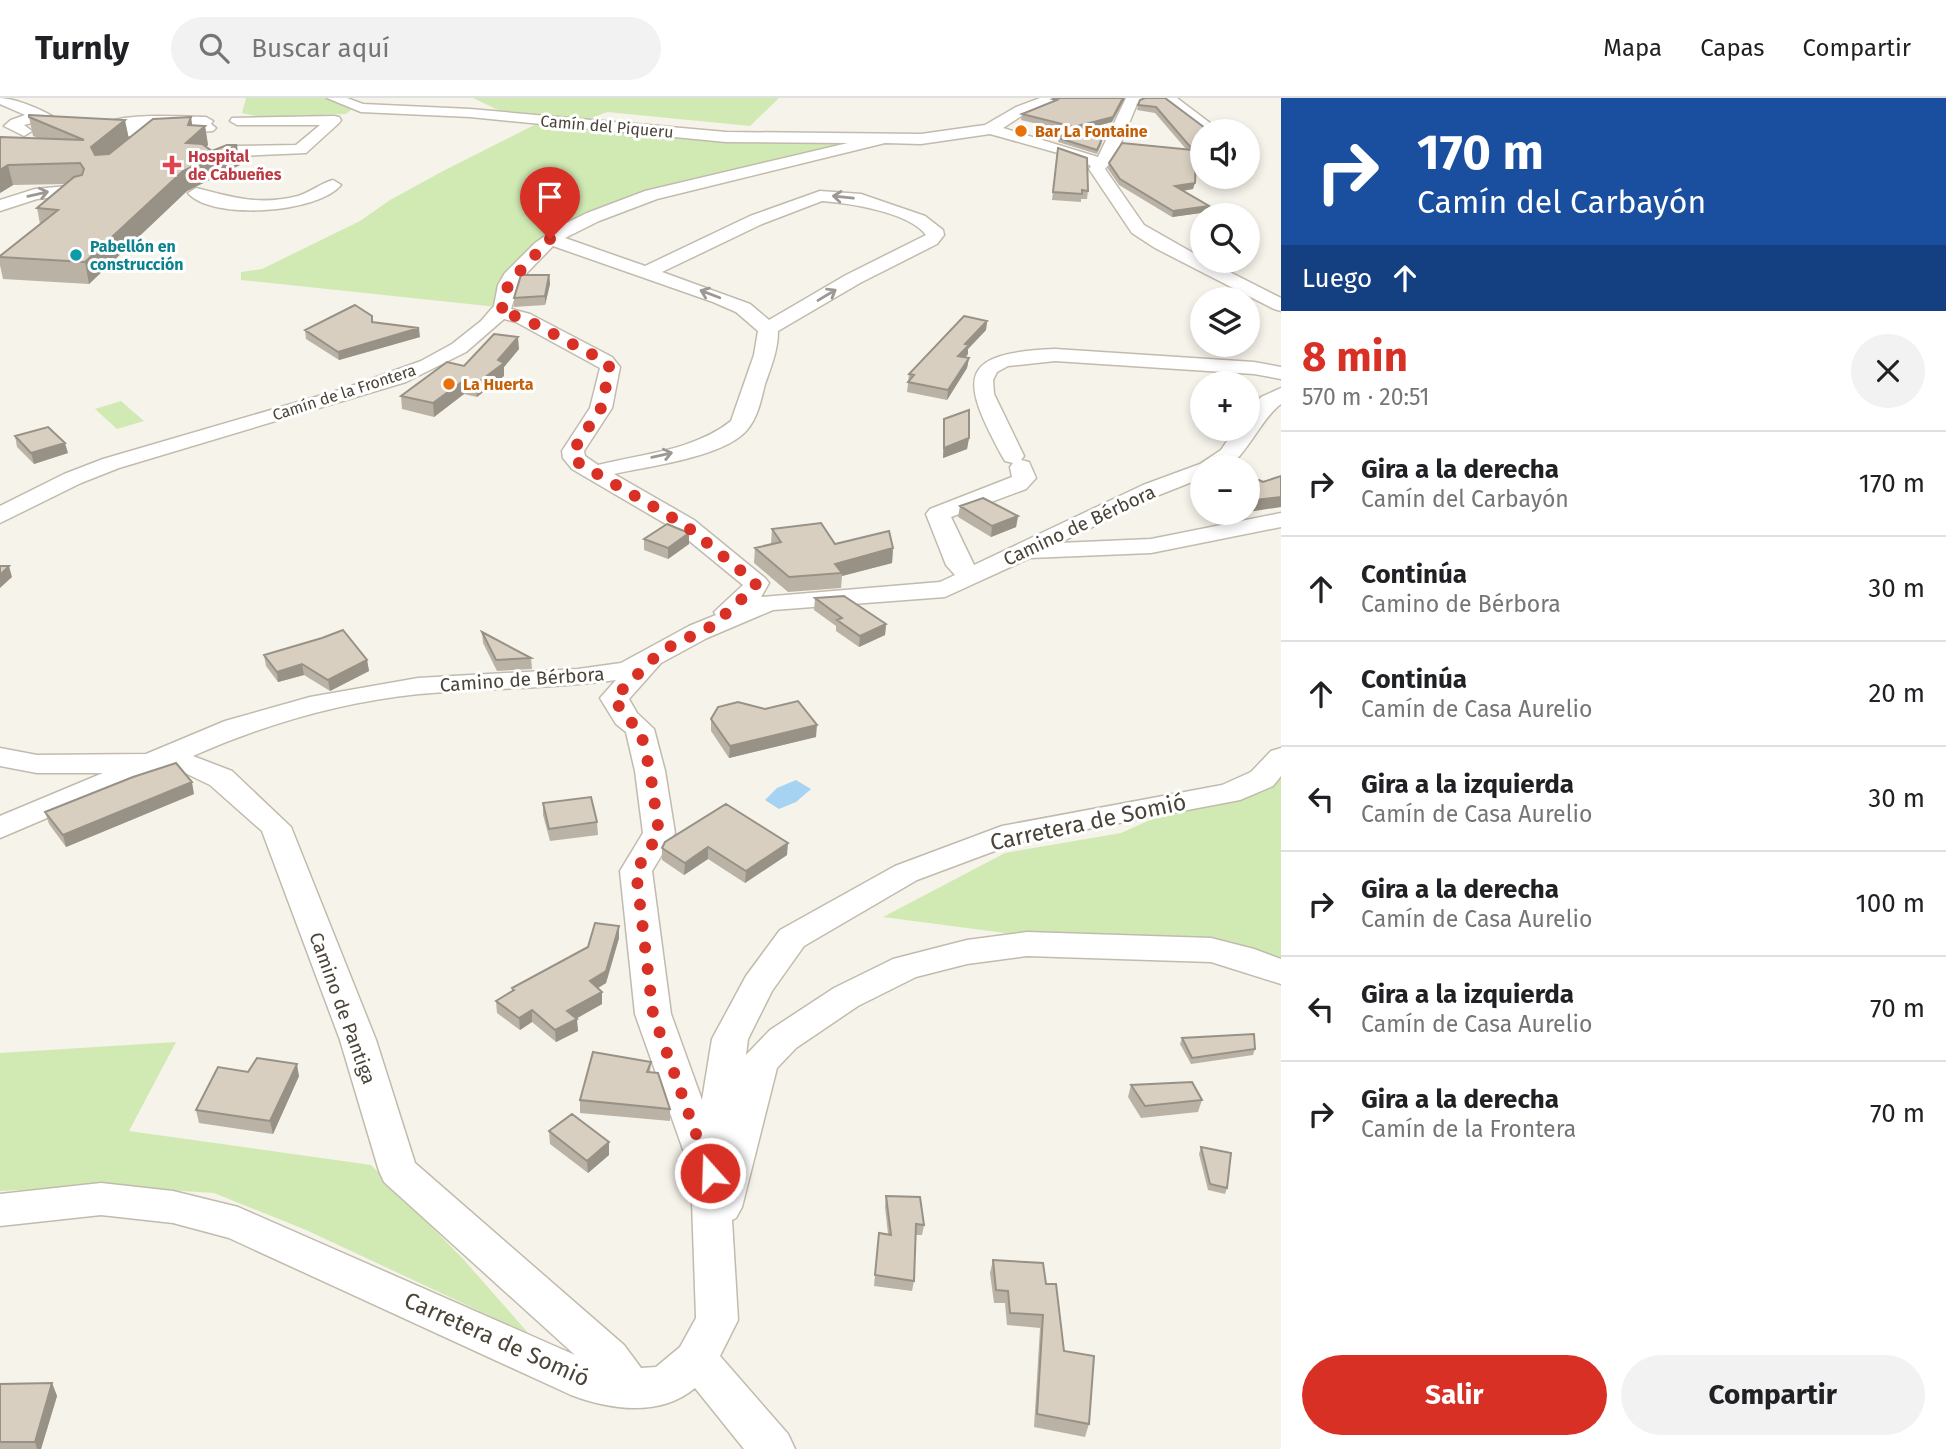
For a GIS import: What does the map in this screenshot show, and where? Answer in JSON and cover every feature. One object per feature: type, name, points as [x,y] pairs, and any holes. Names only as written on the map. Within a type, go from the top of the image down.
[{"type":"street","points":[[0,98],[48,121],[19,121],[12,126],[11,131]]},
{"type":"street","name":"Camín del Piqueru","points":[[334,98],[371,109],[470,113],[726,137],[854,136],[883,139]]},
{"type":"street","points":[[883,139],[962,135],[990,129],[1021,110],[1054,98]]},
{"type":"street","points":[[1141,98],[1131,101],[1107,157],[1097,169],[1138,229],[1161,244],[1281,305]]},
{"type":"street","points":[[1168,98],[1197,119]]},
{"type":"street","points":[[1003,102],[1021,110]]},
{"type":"street","points":[[231,130],[121,123],[105,128],[115,132],[231,130],[334,120],[318,134],[231,130]]},
{"type":"street","points":[[990,129],[1078,154],[1100,164]]},
{"type":"street","points":[[231,130],[323,155]]},
{"type":"street","points":[[216,164],[231,130]]},
{"type":"street","points":[[177,192],[196,193],[207,190],[231,130]]},
{"type":"street","points":[[132,146],[151,131]]},
{"type":"street","name":"Camín de la Frontera","points":[[9,511],[101,465],[360,391],[426,365],[468,342],[499,312],[505,304],[508,284],[550,239],[651,195],[883,139]]},
{"type":"street","points":[[196,193],[217,202],[269,204],[317,195],[333,185]]},
{"type":"street","points":[[0,206],[35,194],[78,190]]},
{"type":"street","points":[[649,271],[756,220],[820,196],[855,198],[919,220],[934,230],[935,235],[931,240],[853,279],[768,329]]},
{"type":"street","points":[[550,239],[649,271],[743,308],[768,329]]},
{"type":"street","points":[[499,312],[523,318],[605,361],[610,368],[601,408],[573,451],[574,458],[685,525],[756,583],[754,590],[732,606],[718,623]]},
{"type":"street","points":[[596,472],[696,447],[736,430],[748,405],[767,344],[768,329]]},
{"type":"street","points":[[971,576],[959,565],[938,514],[1018,484],[1024,478],[985,407],[980,385],[984,372],[997,361],[1023,355],[1055,355],[1254,368],[1281,373]]},
{"type":"street","points":[[1260,412],[1281,394]]},
{"type":"street","name":"Camino de Bérbora","points":[[0,828],[235,727],[310,705],[418,686],[578,677],[628,670],[718,623],[776,601],[945,589],[1151,490],[1190,475]]},
{"type":"street","points":[[0,488],[9,511]]},
{"type":"street","points":[[1028,551],[1047,553],[1151,546],[1281,520]]},
{"type":"street","points":[[661,651],[614,698],[626,718],[640,729],[650,771],[659,833],[636,871],[653,1014],[710,1173]]},
{"type":"street","name":"Camino de Pantiga","points":[[0,757],[37,764],[187,763],[221,778],[276,827],[358,1040],[398,1171],[609,1359],[630,1390]]},
{"type":"street","name":"Carretera de Somió","points":[[0,1210],[101,1199],[173,1207],[238,1224],[586,1381],[630,1390],[665,1386],[695,1361],[717,1320],[710,1173],[730,1039],[758,985],[792,939],[918,868],[1013,834],[1229,793],[1262,779],[1281,757]]},
{"type":"street","points":[[713,1241],[760,1062],[783,1039],[846,997],[905,968],[967,951],[1027,944],[1211,950],[1242,957],[1281,972]]},
{"type":"street","points":[[695,1361],[714,1377],[772,1449]]},
{"type":"green space","points":[[246,98],[329,98],[352,109],[346,114],[260,117],[242,113]]},
{"type":"green space","points":[[473,98],[779,98],[750,126],[607,112],[587,120],[498,110]]},
{"type":"green space","points":[[542,121],[859,141],[678,185],[559,229],[497,307],[241,280],[241,272],[262,269],[360,221],[390,200]]},
{"type":"green space","points":[[121,401],[144,421],[117,429],[95,409]]},
{"type":"green space","points":[[1281,761],[1281,969],[883,917],[1005,853],[1121,833]]},
{"type":"green space","points":[[176,1042],[129,1131],[371,1165],[464,1260],[529,1334],[306,1230],[214,1193],[103,1186],[0,1191],[0,1053]]},
{"type":"water","points":[[796,780],[811,789],[796,802],[779,809],[765,800],[777,788]]},
{"type":"building","points":[[1123,98],[1113,117],[1074,127],[1022,114],[1057,100],[1053,99]]},
{"type":"building","points":[[1165,98],[1193,119],[1190,119],[1190,147],[1156,107],[1138,105],[1140,100]]},
{"type":"building","points":[[29,115],[125,120],[91,147],[95,155],[109,154],[153,119],[191,117],[188,125],[205,126],[186,143],[202,144],[212,151],[227,145],[237,145],[183,171],[85,262],[0,257],[58,210],[37,208],[74,177],[82,175],[84,169],[80,163],[8,165],[0,170],[0,137],[84,140]]},
{"type":"building","points":[[1067,131],[1102,139],[1097,150],[1059,138]]},
{"type":"building","points":[[1122,143],[1190,150],[1190,184],[1175,186],[1204,203],[1190,203],[1190,209],[1173,211],[1120,179],[1109,163]]},
{"type":"building","points":[[1058,148],[1087,158],[1088,191],[1082,190],[1082,194],[1053,192]]},
{"type":"building","points":[[521,275],[549,275],[545,296],[514,298]]},
{"type":"building","points":[[355,305],[372,316],[372,322],[419,328],[338,352],[305,330]]},
{"type":"building","points":[[964,316],[987,321],[965,344],[969,345],[958,356],[969,358],[948,390],[908,382],[914,375],[909,374]]},
{"type":"building","points":[[494,334],[518,337],[498,360],[504,363],[476,384],[463,381],[433,403],[401,396],[447,362],[464,366]]},
{"type":"building","points":[[969,410],[969,438],[944,448],[944,419]]},
{"type":"building","points":[[48,427],[65,443],[31,453],[15,436]]},
{"type":"building","points":[[1281,476],[1281,497],[1260,500],[1260,480]]},
{"type":"building","points":[[983,498],[1018,516],[992,526],[960,506]]},
{"type":"building","points":[[821,523],[835,544],[889,531],[893,548],[835,564],[842,573],[789,577],[755,548],[781,542],[772,529]]},
{"type":"building","points":[[667,524],[689,533],[668,548],[644,539]]},
{"type":"building","points":[[0,566],[9,566],[0,575]]},
{"type":"building","points":[[844,596],[886,624],[860,636],[837,620],[842,618],[815,598]]},
{"type":"building","points":[[343,630],[367,660],[328,680],[302,664],[277,672],[264,655],[322,638]]},
{"type":"building","points":[[482,632],[531,658],[496,660]]},
{"type":"building","points":[[798,701],[817,725],[730,746],[711,719],[718,707],[738,702],[765,709]]},
{"type":"building","points":[[176,763],[192,782],[63,835],[45,812],[133,777]]},
{"type":"building","points":[[591,797],[597,822],[549,829],[543,803]]},
{"type":"building","points":[[726,804],[788,843],[746,871],[708,847],[685,863],[662,848],[665,842]]},
{"type":"building","points":[[595,923],[619,926],[606,971],[590,981],[602,992],[567,1011],[577,1019],[555,1030],[532,1010],[519,1018],[496,1001],[514,990],[512,988],[588,947]]},
{"type":"building","points":[[1254,1034],[1255,1049],[1192,1058],[1182,1038]]},
{"type":"building","points":[[593,1052],[651,1062],[647,1072],[658,1073],[670,1109],[580,1100]]},
{"type":"building","points":[[257,1058],[297,1064],[270,1121],[196,1110],[218,1067],[248,1072]]},
{"type":"building","points":[[1192,1082],[1202,1100],[1145,1106],[1131,1085]]},
{"type":"building","points":[[572,1114],[609,1142],[587,1161],[549,1131]]},
{"type":"building","points":[[1201,1147],[1231,1153],[1227,1188],[1210,1184]]},
{"type":"building","points":[[886,1196],[920,1197],[924,1225],[916,1224],[914,1281],[875,1275],[879,1233],[891,1235]]},
{"type":"building","points":[[993,1260],[1043,1263],[1046,1284],[1056,1284],[1064,1351],[1094,1356],[1089,1424],[1037,1414],[1043,1315],[1010,1313],[1008,1291],[996,1290]]},
{"type":"building","points":[[52,1383],[35,1442],[0,1442],[0,1384]]},
{"type":"place","name":"Bar La Fontaine","points":[[1021,131]]},
{"type":"place","name":"Hospital de Cabueñes","points":[[172,165]]},
{"type":"place","name":"Pabellón en construcción","points":[[76,255]]},
{"type":"place","name":"La Huerta","points":[[449,384]]},
{"type":"route","points":[[550,239],[508,284],[505,304],[499,312],[523,318],[605,361],[610,368],[601,408],[573,451],[574,458],[685,525],[756,583],[754,590],[732,606],[718,623],[661,651],[614,698],[626,718],[640,729],[650,771],[659,833],[636,871],[653,1014],[710,1173]]}]
